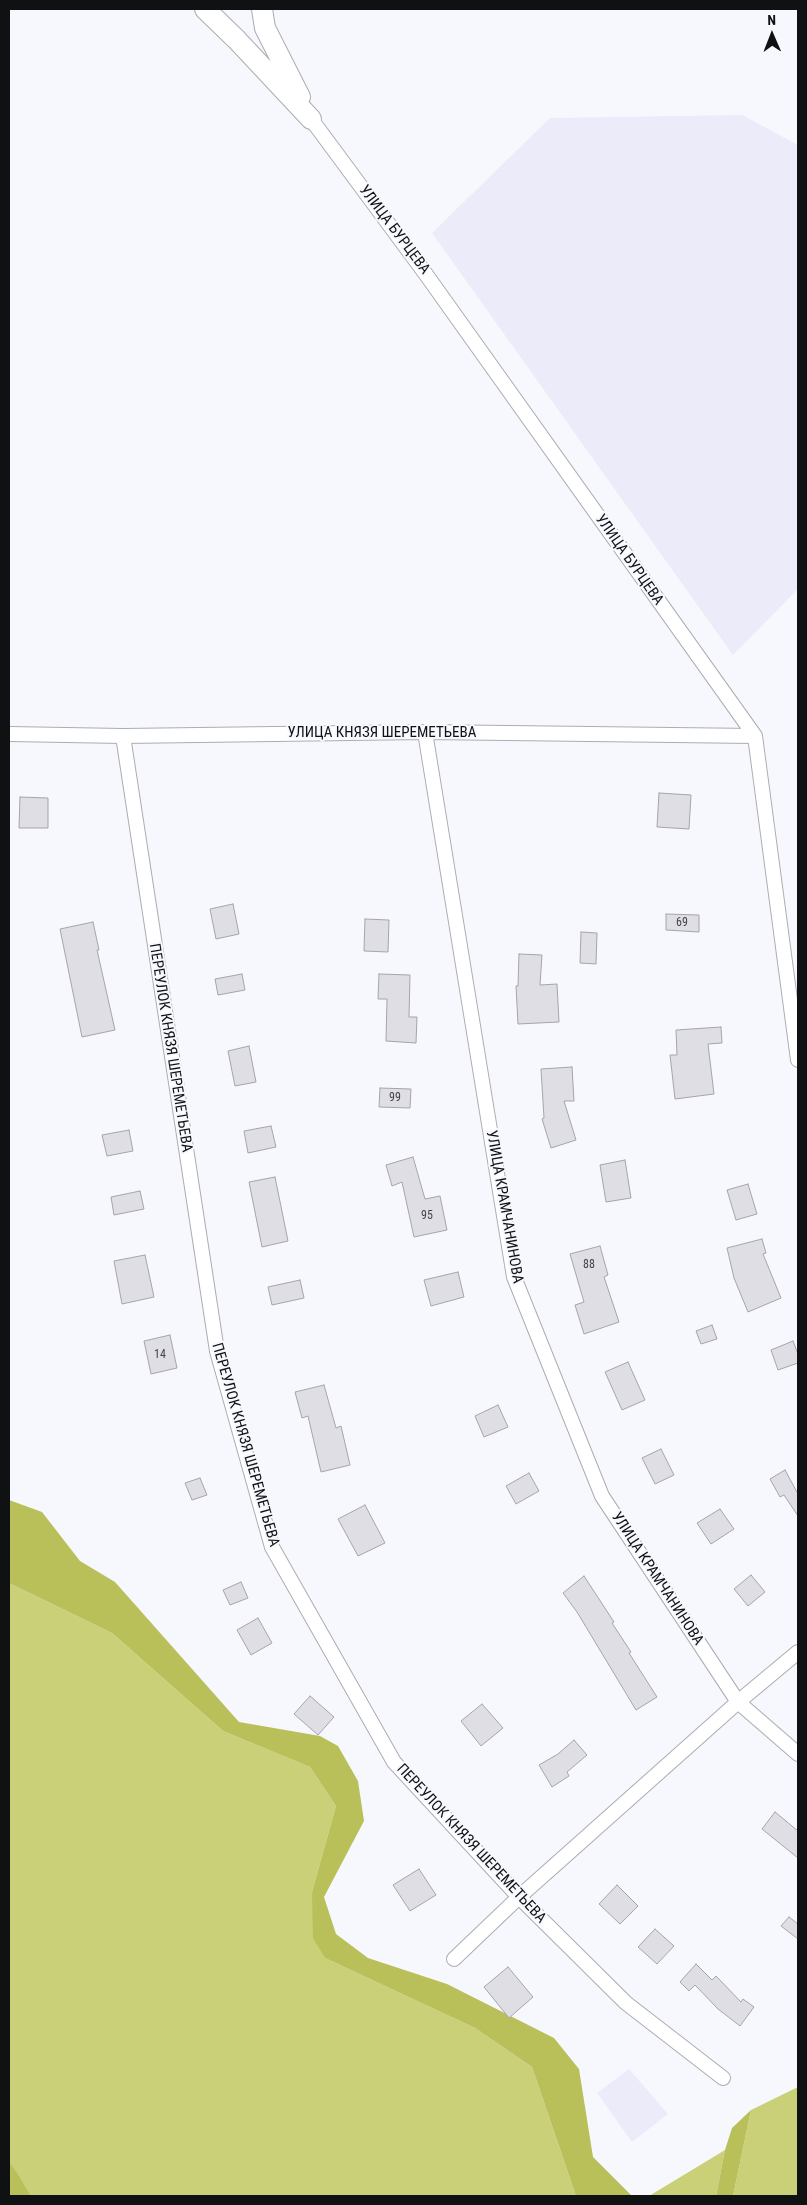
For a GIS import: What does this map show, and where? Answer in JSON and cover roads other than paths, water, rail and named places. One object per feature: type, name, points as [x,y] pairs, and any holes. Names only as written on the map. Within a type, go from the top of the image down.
[{"type":"street","name":"УЛИЦА БУРЦЕВА","points":[[204,9],[237,40],[311,119],[431,281],[754,736],[798,1060]]},
{"type":"street","name":"УЛИЦА БУРЦЕВА","points":[[262,9],[265,28],[311,119]]},
{"type":"street","name":"УЛИЦА КНЯЗЯ ШЕРЕМЕТЬЕВА","points":[[9,734],[123,736],[425,732],[754,736]]},
{"type":"street","name":"УЛИЦА КРАМЧАНИНОВА","points":[[425,732],[514,1277],[602,1496],[738,1702],[798,1754]]},
{"type":"street","name":"ПЕРЕУЛОК КНЯЗЯ ШЕРЕМЕТЬЕВА","points":[[123,736],[217,1352],[272,1547],[394,1762],[519,1898],[626,2003],[723,2078]]},
{"type":"street","points":[[454,1959],[519,1898],[738,1702],[798,1652]]}]
